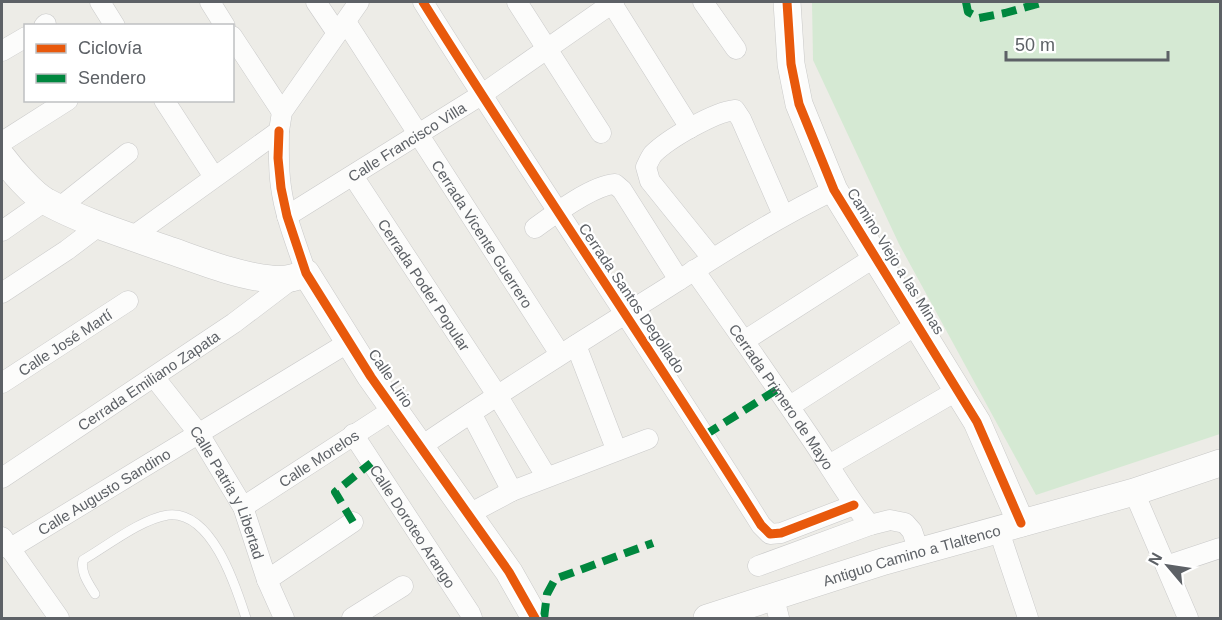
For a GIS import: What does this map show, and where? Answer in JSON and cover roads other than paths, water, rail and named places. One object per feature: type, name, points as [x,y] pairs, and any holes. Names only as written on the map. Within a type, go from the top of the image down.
[{"type":"street","points":[[100,2],[114,24]]},
{"type":"street","points":[[210,2],[224,24]]},
{"type":"street","name":"Cerrada Vicente Guerrero","points":[[316,2],[341,28],[568,349],[616,449]]},
{"type":"street","points":[[132,237],[214,177],[281,121],[359,2]]},
{"type":"street","name":"Cerrada Santos Degollado","points":[[423,2],[557,212],[705,435],[761,525],[770,534],[781,533],[854,505]]},
{"type":"street","points":[[516,2],[601,133]]},
{"type":"street","points":[[612,2],[690,128]]},
{"type":"street","name":"Calle Francisco Villa","points":[[287,216],[481,95],[612,2]]},
{"type":"street","points":[[704,2],[736,49]]},
{"type":"street","name":"Camino Viejo a las Minas","points":[[787,2],[790,64],[799,104],[834,190],[977,422],[1010,527]]},
{"type":"street","points":[[2,51],[24,38]]},
{"type":"street","points":[[234,39],[281,121]]},
{"type":"street","points":[[2,142],[65,102]]},
{"type":"street","points":[[165,102],[214,177]]},
{"type":"street","points":[[712,258],[650,181],[646,167],[652,155],[690,128],[723,111],[735,110],[783,215]]},
{"type":"street","name":"Calle Lirio","points":[[281,121],[278,158],[281,188],[299,276],[349,342],[467,515],[509,572],[535,618]]},
{"type":"street","points":[[2,231],[52,204],[128,153]]},
{"type":"street","points":[[4,166],[52,204],[132,237],[248,274],[271,279],[299,276]]},
{"type":"street","name":"Cerrada Poder Popular","points":[[352,176],[497,395],[546,476]]},
{"type":"street","name":"Cerrada Primero de Mayo","points":[[557,212],[605,185],[615,184],[622,190],[686,275],[744,341],[790,406],[854,505],[870,525]]},
{"type":"street","points":[[420,447],[568,349],[712,258],[783,215],[834,190]]},
{"type":"street","points":[[535,228],[557,212]]},
{"type":"street","points":[[2,292],[68,250],[100,225]]},
{"type":"street","points":[[744,341],[875,257]]},
{"type":"street","name":"Cerrada Emiliano Zapata","points":[[2,478],[234,323],[299,276]]},
{"type":"street","name":"Calle José Martí","points":[[2,383],[128,301]]},
{"type":"street","points":[[790,406],[916,325]]},
{"type":"street","name":"Calle Augusto Sandino","points":[[5,543],[199,434],[349,342]]},
{"type":"street","name":"Calle Patria y Libertad","points":[[154,377],[199,434],[243,507],[267,580],[284,618]]},
{"type":"street","points":[[829,465],[958,390]]},
{"type":"street","name":"Calle Morelos","points":[[243,507],[394,409]]},
{"type":"street","points":[[471,413],[512,491]]},
{"type":"street","name":"Calle Doroteo Arango","points":[[353,434],[470,612],[471,618]]},
{"type":"street","points":[[467,515],[546,476],[648,439]]},
{"type":"street","name":"Antiguo Camino a Tlaltenco","points":[[708,618],[776,608],[919,551],[1134,492],[1221,463]]},
{"type":"street","points":[[1134,492],[1188,618]]},
{"type":"street","points":[[758,566],[870,525],[890,520],[905,523],[912,531],[919,551]]},
{"type":"street","points":[[267,580],[353,522]]},
{"type":"street","points":[[1010,527],[1028,618]]},
{"type":"street","points":[[5,543],[59,618]]},
{"type":"street","points":[[1166,566],[1221,548]]},
{"type":"street","points":[[352,618],[403,586]]},
{"type":"lane","points":[[95,594],[81,566],[83,560],[144,524],[169,515],[184,518],[206,531],[224,558],[246,618]]}]
